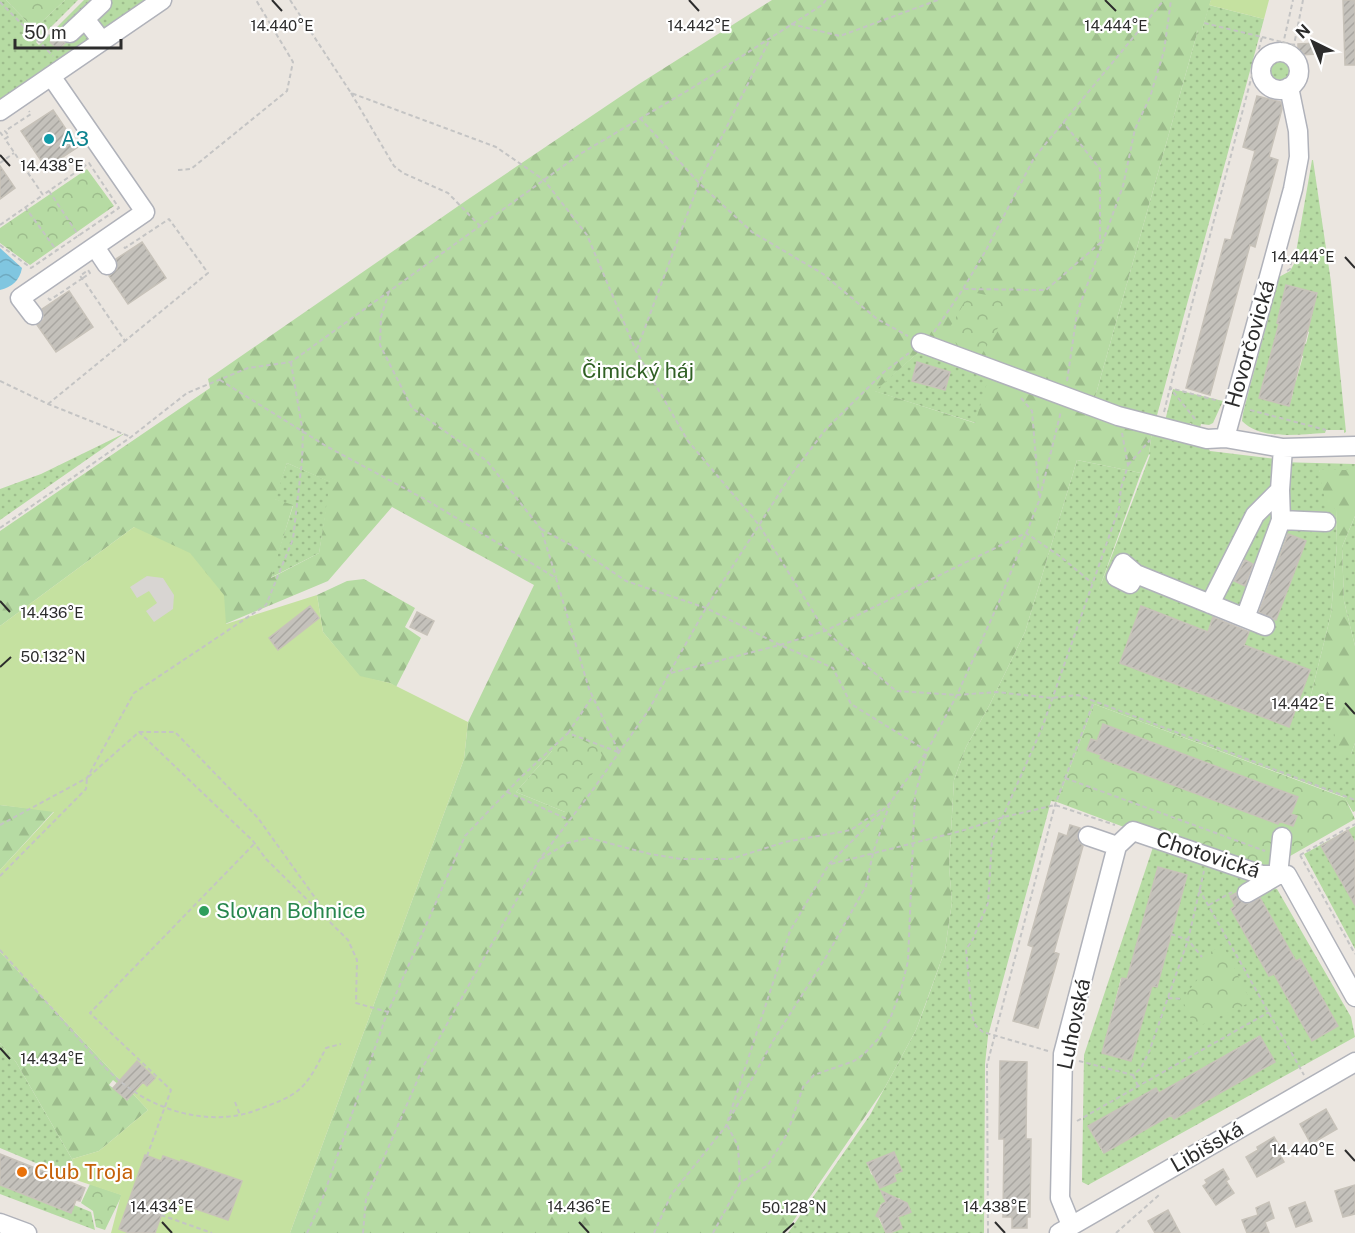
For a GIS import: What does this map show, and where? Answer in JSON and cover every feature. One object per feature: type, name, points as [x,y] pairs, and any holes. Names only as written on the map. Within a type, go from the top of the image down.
[{"type":"street","points":[[0,111],[53,67],[102,41],[162,0]]},
{"type":"street","points":[[70,33],[102,3]]},
{"type":"street","points":[[85,19],[102,41]]},
{"type":"street","points":[[1286,46],[1268,56],[1261,75],[1263,81],[1273,89],[1289,87]]},
{"type":"street","name":"Hovorčovická","points":[[1286,46],[1298,67],[1297,78],[1289,87],[1298,131],[1299,157],[1293,189],[1224,438],[1283,448],[1355,446]]},
{"type":"street","points":[[33,315],[20,298],[145,212],[53,67]]},
{"type":"street","points":[[95,247],[107,265]]},
{"type":"street","points":[[921,343],[1118,416],[1207,439],[1224,438]]},
{"type":"street","points":[[1245,618],[1281,520],[1280,490],[1283,448]]},
{"type":"street","points":[[1209,604],[1256,515],[1280,490]]},
{"type":"street","points":[[1281,520],[1326,522]]},
{"type":"street","points":[[1136,574],[1265,626]]},
{"type":"street","points":[[1088,836],[1117,846],[1133,831]]},
{"type":"street","name":"Chotovická","points":[[1133,831],[1262,875],[1278,870],[1287,875],[1355,997]]},
{"type":"street","points":[[1247,893],[1278,870],[1282,837]]},
{"type":"street","name":"Luhovská","points":[[1065,1229],[1060,1198],[1063,1054],[1117,846]]},
{"type":"street","name":"Libišská","points":[[1065,1229],[1355,1062]]},
{"type":"street","points":[[0,1222],[27,1233]]},
{"type":"path","points":[[178,170],[191,169],[287,91],[293,62],[256,0]]},
{"type":"path","points":[[290,0],[351,93],[394,166],[448,193],[481,227]]},
{"type":"path","points":[[0,528],[131,437],[187,393],[248,368],[291,362],[580,154],[771,38],[822,5],[826,0]]},
{"type":"path","points":[[791,24],[840,36],[938,0]]},
{"type":"path","points":[[363,1233],[366,1198],[423,1065],[539,860],[648,711],[706,608],[791,475],[826,429],[884,372],[939,327],[963,289],[1034,158],[1164,0]]},
{"type":"path","points":[[740,1184],[738,1146],[726,1126],[790,931],[828,864],[890,803],[927,751],[957,695],[999,602],[1039,501],[1064,396],[1077,313],[1123,186],[1135,129],[1150,97],[1164,51],[1172,0]]},
{"type":"path","points":[[1204,23],[1262,37],[1286,46],[1293,0]]},
{"type":"path","points":[[0,2],[53,67]]},
{"type":"path","points":[[1133,1075],[994,1036],[976,1026],[972,1016],[966,949],[972,941],[988,903],[992,841],[1042,728],[1119,508],[1121,488],[1128,465],[1161,426],[1262,37]]},
{"type":"path","points":[[636,351],[699,183],[771,38]]},
{"type":"path","points":[[351,93],[496,147],[544,180],[587,235],[636,351],[688,441],[759,525],[825,631],[896,691],[957,695],[996,692],[1052,698],[1078,695],[1355,800]]},
{"type":"path","points":[[5,139],[9,136],[6,131],[31,114],[27,109]]},
{"type":"path","points":[[640,118],[699,183],[752,232],[823,274],[878,319],[921,343]]},
{"type":"path","points":[[1063,122],[1100,169],[1101,243]]},
{"type":"path","points":[[0,132],[43,195]]},
{"type":"path","points":[[0,163],[14,153]]},
{"type":"path","points":[[0,225],[89,163],[119,208],[31,268],[0,245]]},
{"type":"path","points":[[49,191],[79,236]]},
{"type":"path","points":[[25,207],[57,250]]},
{"type":"path","points":[[48,404],[208,273],[172,220]]},
{"type":"path","points":[[963,289],[1046,290],[1101,243]]},
{"type":"path","points":[[83,280],[125,341]]},
{"type":"path","points":[[389,292],[381,317],[380,345],[412,408],[487,460],[541,529],[593,696],[619,752]]},
{"type":"path","points":[[0,876],[86,789],[87,778],[134,693],[266,605],[293,539],[303,433],[291,362]]},
{"type":"path","points":[[220,380],[303,433],[429,501],[556,578]]},
{"type":"path","points":[[0,381],[48,404],[131,437]]},
{"type":"path","points":[[1170,388],[1332,432]]},
{"type":"path","points":[[1170,388],[1197,421]]},
{"type":"path","points":[[1019,396],[1032,411],[1039,501]]},
{"type":"path","points":[[1118,416],[1128,465]]},
{"type":"path","points":[[541,529],[580,550],[626,581],[706,608],[780,645],[833,668],[851,704],[927,751]]},
{"type":"path","points":[[1026,534],[1060,557],[1092,583]]},
{"type":"path","points":[[671,673],[825,631],[1026,534]]},
{"type":"path","points":[[307,1233],[322,1200],[388,1012],[465,836],[568,733],[593,696]]},
{"type":"path","points":[[988,1233],[987,1065],[1055,805],[1094,701]]},
{"type":"path","points":[[140,732],[255,844],[266,859],[348,940],[357,960],[356,1003],[388,1012]]},
{"type":"path","points":[[0,825],[87,778],[140,732],[175,732],[258,818],[326,913],[328,921]]},
{"type":"path","points":[[568,733],[619,752]]},
{"type":"path","points":[[713,1233],[740,1184],[768,1165],[787,1134],[803,1087],[814,1075],[864,1054],[878,1039],[890,1019],[901,990],[908,961],[915,795],[927,751]]},
{"type":"path","points":[[1065,778],[1266,851],[1274,868],[1278,870],[1355,824]]},
{"type":"path","points":[[507,792],[569,820]]},
{"type":"path","points":[[654,1233],[671,1195],[726,1126],[773,1041],[826,957],[866,886],[873,853],[890,803]]},
{"type":"path","points":[[539,860],[567,843],[589,837],[650,854],[681,859],[731,859],[785,842],[851,830],[890,803]]},
{"type":"path","points":[[828,864],[1055,805],[1133,831]]},
{"type":"path","points":[[147,1156],[171,1090],[90,1013],[255,844]]},
{"type":"path","points":[[1300,855],[1355,954]]},
{"type":"path","points":[[1133,1075],[1142,1068],[1149,1052],[1188,940],[1199,888],[1311,1088]]},
{"type":"path","points":[[1209,905],[1226,895]]},
{"type":"path","points":[[1171,934],[1188,940],[1202,957]]},
{"type":"path","points":[[0,950],[101,1063],[132,1090],[165,1107],[200,1117],[240,1115],[290,1097],[303,1088],[326,1048],[341,1044]]},
{"type":"path","points":[[1168,998],[1182,999]]},
{"type":"path","points":[[1061,1130],[1269,1012]]},
{"type":"path","points":[[1133,1075],[1138,1086]]},
{"type":"path","points":[[235,1102],[240,1115]]},
{"type":"path","points":[[161,1215],[212,1233]]},
{"type":"green space","points":[[0,0],[6,0],[34,29],[65,0],[78,0],[36,42],[39,45],[84,0],[102,0],[107,4],[111,0],[148,0],[103,30],[97,23],[102,15],[89,2],[51,42],[58,49],[81,29],[89,38],[88,42],[0,101]]},
{"type":"green space","points":[[6,0],[65,0],[34,29]]},
{"type":"green space","name":"Čimický háj","points":[[772,0],[1211,0],[1202,30],[1198,30],[1094,401],[1152,431],[1149,454],[1141,473],[1077,460],[1025,632],[966,747],[954,780],[949,866],[952,902],[945,950],[916,1030],[884,1089],[785,1233],[290,1233],[464,759],[468,722],[534,585],[392,507],[328,581],[225,624],[134,527],[0,626],[0,531],[210,388],[208,379],[639,84]],"holes":[[[921,350],[990,373],[975,423],[875,391]],[[287,463],[330,482],[319,553],[271,578],[293,505],[275,499]],[[552,751],[565,812],[516,792]]]},
{"type":"green space","points":[[1211,0],[1269,0],[1264,19],[1209,5]]},
{"type":"green space","points":[[1209,5],[1264,19],[1156,419],[1094,401],[1198,30],[1202,30]]},
{"type":"green space","points":[[1280,59],[1289,63],[1293,72],[1289,81],[1280,85],[1271,81],[1267,72],[1271,63]]},
{"type":"green space","points":[[1313,160],[1331,282],[1346,432],[1344,433],[1344,430],[1326,430],[1325,433],[1270,434],[1250,427],[1242,421],[1279,277],[1290,271],[1294,264]],"holes":[[[1286,285],[1317,293],[1289,406],[1259,397],[1279,324],[1277,322]]]},
{"type":"green space","points":[[87,169],[114,206],[30,265],[0,243],[0,228]]},
{"type":"green space","points":[[971,292],[1007,299],[1004,318],[980,357],[958,349],[950,327]]},
{"type":"green space","points":[[921,350],[991,373],[976,423],[874,391]],"holes":[[[917,362],[950,372],[945,390],[912,381]]]},
{"type":"green space","points":[[1173,389],[1223,401],[1213,423],[1201,424],[1200,428],[1190,423],[1187,431],[1164,425]]},
{"type":"green space","points":[[1152,431],[1205,444],[1210,451],[1276,459],[1277,462],[1355,464],[1355,470],[1319,470],[1336,509],[1337,544],[1331,614],[1308,707],[1330,708],[1351,754],[1355,743],[1355,811],[1353,812],[1344,797],[1094,704],[1057,802],[1051,801],[988,1036],[985,1064],[984,1233],[890,1233],[902,1228],[898,1217],[911,1212],[907,1203],[904,1204],[899,1198],[880,1205],[881,1210],[877,1215],[886,1233],[788,1233],[870,1115],[916,1030],[925,1006],[945,950],[952,902],[949,866],[954,780],[966,747],[1025,632],[1077,460],[1141,473],[1098,592],[1149,454]],"holes":[[[1287,534],[1306,541],[1276,620],[1252,611],[1266,573],[1272,576]],[[1242,559],[1255,565],[1245,586],[1232,580]],[[1141,607],[1208,632],[1215,613],[1250,627],[1244,645],[1310,670],[1289,727]],[[891,1153],[895,1155],[902,1171],[894,1174],[896,1181],[886,1185],[871,1174],[869,1162]]]},
{"type":"green space","points":[[125,433],[0,520],[0,489],[41,474]]},
{"type":"green space","points":[[287,463],[331,482],[319,553],[270,578],[293,506],[274,499]]},
{"type":"green space","points":[[1319,470],[1355,470],[1355,516],[1342,547],[1344,601],[1355,646],[1355,743],[1351,754],[1339,760],[1330,708],[1308,707],[1331,614],[1337,544],[1336,509],[1326,505]]},
{"type":"green space","points":[[1355,516],[1355,646],[1344,601],[1342,547]]},
{"type":"green space","name":"Slovan Bohnice","points":[[134,527],[190,553],[224,595],[226,624],[317,595],[323,632],[360,676],[390,683],[468,722],[464,759],[290,1233],[111,1233],[121,1195],[79,1181],[72,1159],[99,1151],[148,1110],[0,952],[0,870],[54,812],[0,805],[0,626]]},
{"type":"green space","points":[[364,579],[415,608],[405,627],[421,638],[396,687],[390,683],[360,677],[323,632],[317,595],[347,581]]},
{"type":"green space","points":[[1094,704],[1345,798],[1355,819],[1255,876],[1057,802]],"holes":[[[1103,724],[1297,797],[1291,814],[1297,816],[1293,826],[1279,821],[1278,824],[1087,750],[1091,739],[1097,741]]]},
{"type":"green space","points":[[573,736],[598,748],[602,755],[598,766],[565,812],[516,792],[552,751]]},
{"type":"green space","points":[[0,805],[54,811],[0,870]]},
{"type":"green space","points":[[1355,826],[1355,843],[1348,831],[1321,846],[1355,905],[1355,949],[1304,854]]},
{"type":"green space","points":[[1154,844],[1277,889],[1351,1017],[1355,1037],[1088,1185],[1082,1182],[1084,1055]],"holes":[[[1158,867],[1187,876],[1157,987],[1152,986],[1131,1061],[1102,1053],[1121,978],[1127,979]],[[1243,889],[1258,894],[1296,961],[1300,959],[1338,1026],[1312,1041],[1274,974],[1269,976],[1231,909],[1235,906],[1230,896]],[[1259,1036],[1274,1062],[1174,1119],[1171,1115],[1103,1153],[1089,1127],[1159,1093]]]},
{"type":"green space","points":[[1223,945],[1251,1002],[1195,1028],[1182,999],[1198,979],[1200,958]]},
{"type":"green space","points":[[0,952],[148,1110],[99,1151],[72,1159],[16,1062],[0,1043]],"holes":[[[113,1080],[131,1095],[128,1100],[109,1085]]]},
{"type":"green space","points":[[0,1043],[16,1062],[72,1159],[79,1181],[0,1148]]},
{"type":"green space","points":[[90,1184],[122,1195],[105,1230],[96,1227],[93,1211],[81,1203]]},
{"type":"green space","points":[[0,1185],[70,1213],[74,1205],[91,1212],[95,1230],[0,1194]]},
{"type":"shaded area","points":[[147,576],[163,578],[174,595],[173,609],[154,622],[146,611],[157,603],[149,591],[137,598],[130,587]]},
{"type":"water","points":[[0,248],[22,268],[15,282],[0,290]]},
{"type":"building","points":[[1343,0],[1355,0],[1355,65],[1345,65]]},
{"type":"building","points":[[59,33],[61,40],[65,43],[58,50],[50,42]]},
{"type":"building","points":[[1318,43],[1319,54],[1298,55],[1298,44]]},
{"type":"building","points":[[1257,96],[1281,102],[1282,109],[1269,157],[1278,160],[1255,247],[1250,245],[1210,395],[1186,388],[1225,239],[1231,240],[1255,151],[1243,147]]},
{"type":"building","name":"A3","points":[[53,110],[78,147],[46,168],[21,131]]},
{"type":"building","points":[[0,166],[15,188],[0,199]]},
{"type":"building","points":[[142,242],[166,278],[128,304],[109,276],[117,269],[116,259]]},
{"type":"building","points":[[1286,285],[1317,293],[1289,406],[1259,398],[1279,324],[1277,323]]},
{"type":"building","points":[[69,291],[93,327],[56,352],[37,325],[44,319],[42,309]]},
{"type":"building","points":[[917,362],[950,372],[945,390],[912,381]]},
{"type":"building","points":[[1288,534],[1306,541],[1276,620],[1259,612]]},
{"type":"building","points":[[1245,560],[1253,564],[1245,586],[1234,581]]},
{"type":"building","points":[[310,606],[319,618],[278,650],[269,638]]},
{"type":"building","points":[[1141,606],[1208,632],[1213,617],[1249,632],[1244,645],[1310,670],[1289,727],[1120,663]]},
{"type":"building","points":[[417,612],[434,621],[427,635],[410,627]]},
{"type":"building","points":[[1103,724],[1298,797],[1291,814],[1297,816],[1293,826],[1279,821],[1278,824],[1100,758],[1101,755],[1087,750],[1091,739],[1097,741]]},
{"type":"building","points":[[1070,825],[1080,828],[1077,838],[1083,846],[1054,952],[1059,954],[1038,1028],[1013,1021],[1033,947],[1028,945],[1059,833],[1067,836]]},
{"type":"building","points":[[1348,830],[1355,843],[1355,905],[1321,846]]},
{"type":"building","points":[[1158,867],[1187,875],[1157,987],[1152,986],[1131,1061],[1102,1053],[1122,978],[1127,979]]},
{"type":"building","points":[[1236,893],[1238,899],[1246,904],[1260,898],[1296,961],[1300,959],[1338,1026],[1312,1041],[1274,974],[1269,976],[1231,909],[1235,906],[1230,896]]},
{"type":"building","points":[[1260,1036],[1275,1062],[1174,1119],[1171,1115],[1104,1153],[1088,1126],[1156,1088],[1159,1093]]},
{"type":"building","points":[[137,1061],[155,1078],[147,1086],[143,1082],[127,1100],[113,1088]]},
{"type":"building","points":[[1000,1061],[1027,1062],[1026,1139],[1031,1139],[1030,1217],[1027,1217],[1027,1228],[1012,1228],[1012,1217],[1003,1217],[1004,1139],[999,1139]]},
{"type":"building","points":[[1326,1109],[1337,1129],[1311,1144],[1300,1124]]},
{"type":"building","points":[[1274,1137],[1280,1147],[1277,1149],[1284,1162],[1257,1177],[1246,1157]]},
{"type":"building","points":[[894,1152],[902,1171],[894,1174],[896,1181],[880,1188],[867,1163]]},
{"type":"building","name":"Club Troja","points":[[0,1154],[85,1188],[80,1201],[76,1200],[71,1213],[0,1185]]},
{"type":"building","points":[[145,1155],[161,1161],[163,1156],[180,1162],[181,1160],[242,1181],[228,1220],[167,1199],[155,1233],[129,1233],[119,1229]]},
{"type":"building","points":[[1223,1169],[1229,1179],[1226,1181],[1234,1193],[1216,1205],[1203,1186],[1207,1183],[1205,1180]]},
{"type":"building","points":[[1355,1185],[1355,1214],[1343,1217],[1335,1191]]},
{"type":"building","points":[[881,1191],[907,1203],[911,1212],[898,1217],[902,1228],[890,1233],[886,1233],[880,1218],[876,1216],[882,1204],[886,1202]]},
{"type":"building","points":[[1269,1202],[1274,1218],[1265,1222],[1269,1233],[1247,1233],[1242,1220],[1258,1215],[1256,1208]]},
{"type":"building","points":[[1305,1202],[1312,1221],[1296,1227],[1289,1208]]},
{"type":"building","points":[[1168,1210],[1180,1233],[1155,1233],[1148,1221]]},
{"type":"place","name":"A3","points":[[49,139]]},
{"type":"place","name":"Slovan Bohnice","points":[[204,911]]},
{"type":"place","name":"Club Troja","points":[[22,1172]]}]
